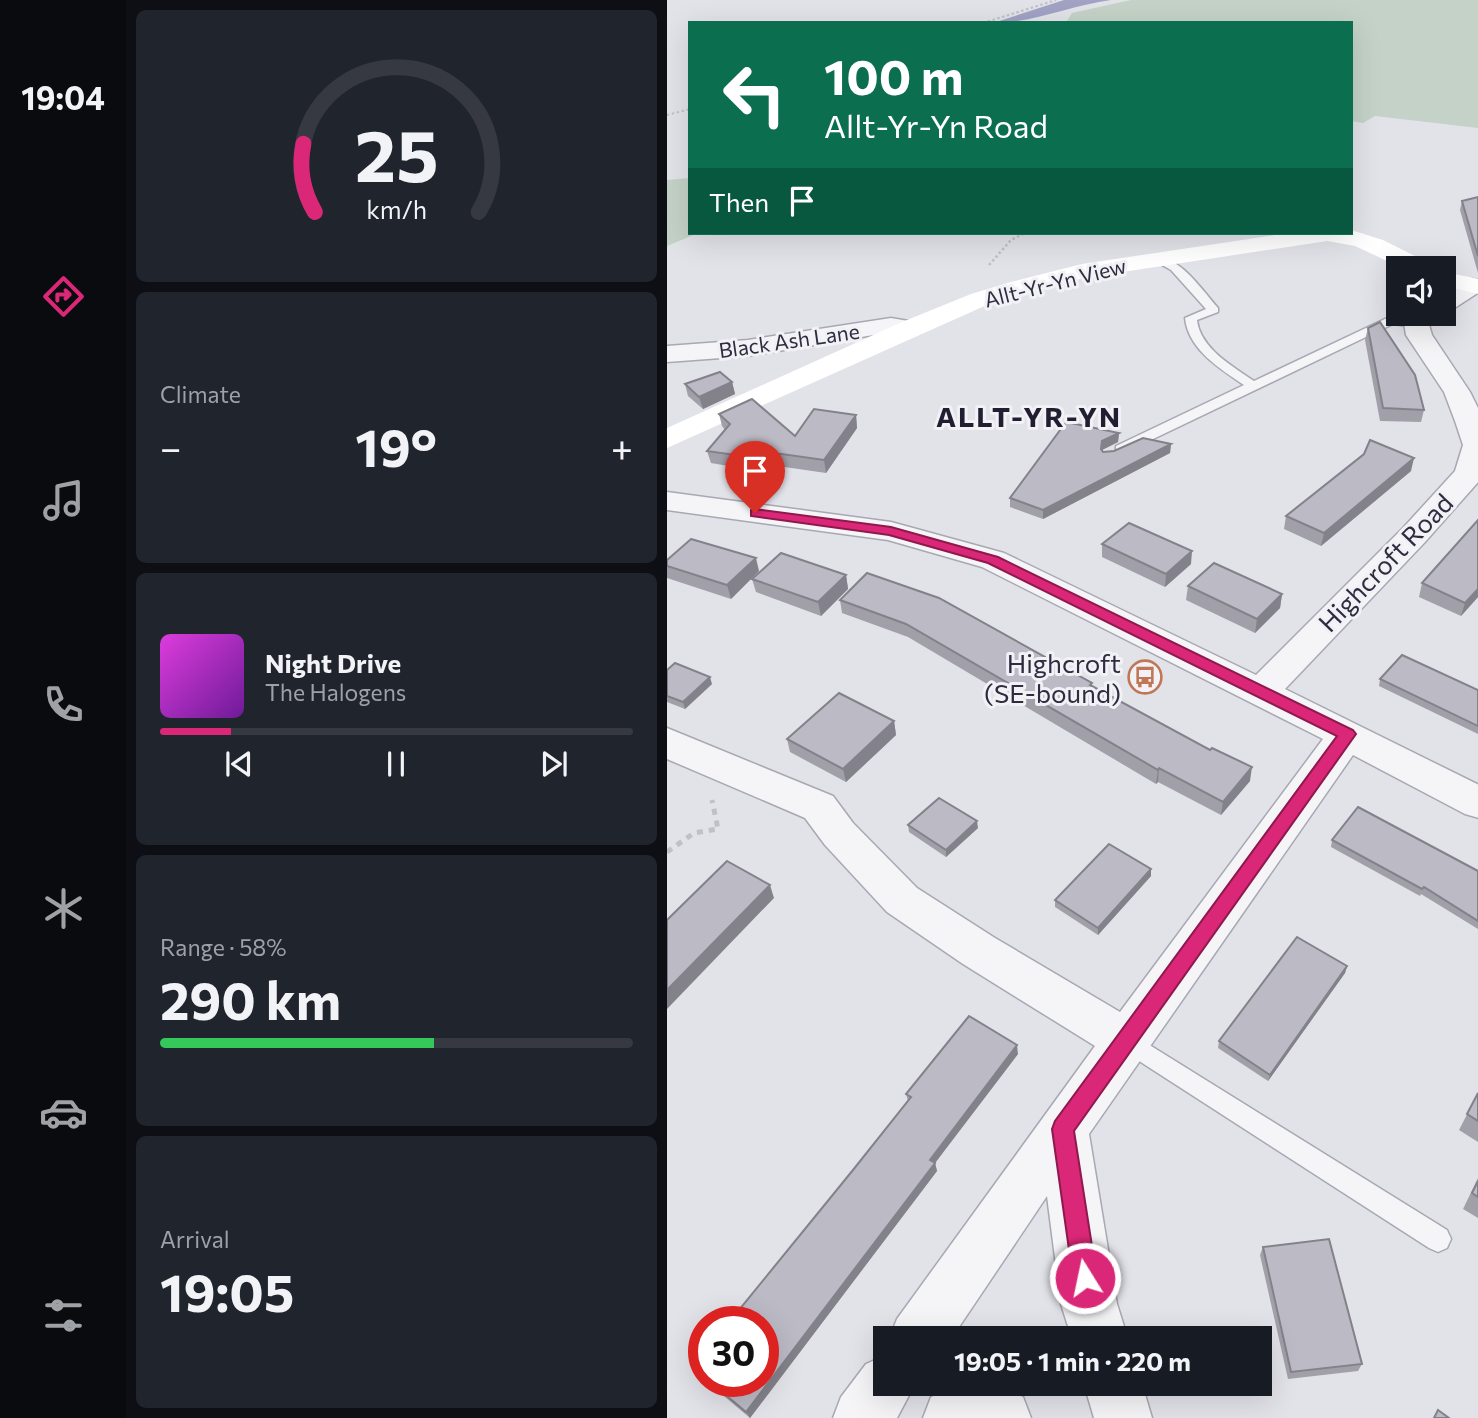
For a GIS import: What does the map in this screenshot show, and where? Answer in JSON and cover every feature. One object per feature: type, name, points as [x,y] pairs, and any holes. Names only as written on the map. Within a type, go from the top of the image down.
[{"type":"street","name":"Allt-Yr-Yn View","points":[[667,439],[911,328],[980,299],[1020,286],[1082,271],[1320,235]]},
{"type":"street","name":"Allt-Yr-Yn View","points":[[1345,235],[1368,242],[1396,256]]},
{"type":"street","points":[[1456,282],[1475,287]]},
{"type":"street","points":[[1456,297],[1475,287]]},
{"type":"street","name":"Black Ash Lane","points":[[667,354],[748,348],[891,325],[911,328]]},
{"type":"street","name":"Highcroft Road","points":[[1261,691],[1414,535],[1469,473],[1478,445],[1457,391],[1419,335],[1421,326]]},
{"type":"street","points":[[667,501],[891,531],[993,560],[1347,734],[1478,803]]},
{"type":"street","points":[[926,1326],[1063,1129],[1347,734]]},
{"type":"street","points":[[667,742],[704,761],[819,807],[839,834],[902,900],[1127,1041]]},
{"type":"street","points":[[1063,1129],[1078,1240],[1089,1304],[1096,1326]]},
{"type":"street","points":[[862,1418],[878,1396]]},
{"type":"street","points":[[1117,1396],[1123,1418]]},
{"type":"street","points":[[952,1418],[976,1413],[1002,1418]]},
{"type":"lane","points":[[1159,259],[1175,268],[1214,310],[1191,318],[1190,327],[1197,340],[1253,386]]},
{"type":"lane","points":[[1108,454],[1386,322]]},
{"type":"lane","points":[[1127,1041],[1438,1239]]},
{"type":"path","points":[[989,21],[1056,0]]},
{"type":"path","points":[[667,115],[688,110]]},
{"type":"path","points":[[667,852],[694,833],[718,829],[704,761]]},
{"type":"shaded area","points":[[1131,0],[1478,0],[1478,128],[1375,116],[1363,123],[1353,121],[1353,21],[1067,21],[1072,13]]},
{"type":"shaded area","points":[[688,178],[688,235],[693,235],[667,246],[667,180]]},
{"type":"water","points":[[1064,0],[1111,0],[1023,20],[999,21]]},
{"type":"building","points":[[1478,197],[1478,256],[1462,201]]},
{"type":"building","points":[[1380,322],[1415,375],[1424,410],[1383,408],[1368,328]]},
{"type":"building","points":[[720,372],[732,382],[699,397],[685,384]]},
{"type":"building","points":[[752,399],[795,436],[814,409],[856,415],[824,460],[754,450],[749,457],[707,451],[730,424],[719,414]]},
{"type":"building","points":[[1066,422],[1119,433],[1102,441],[1103,452],[1114,451],[1143,438],[1171,444],[1043,510],[1010,498]]},
{"type":"building","points":[[1370,440],[1414,458],[1324,533],[1286,516],[1364,454]]},
{"type":"building","points":[[1478,520],[1478,589],[1465,603],[1422,583]]},
{"type":"building","points":[[1129,523],[1192,551],[1166,574],[1102,544]]},
{"type":"building","points":[[691,539],[756,558],[727,585],[667,566],[667,560]]},
{"type":"building","points":[[781,553],[846,575],[818,602],[752,579]]},
{"type":"building","points":[[1214,563],[1282,594],[1257,619],[1188,586]]},
{"type":"building","points":[[867,573],[939,598],[1210,750],[1212,748],[1252,767],[1223,802],[1159,768],[1158,770],[906,624],[840,600]]},
{"type":"building","points":[[1402,655],[1478,690],[1478,726],[1380,679]]},
{"type":"building","points":[[675,663],[710,677],[683,702],[667,696],[667,670]]},
{"type":"building","points":[[839,693],[894,721],[843,769],[787,739]]},
{"type":"building","points":[[939,798],[977,821],[946,850],[908,825]]},
{"type":"building","points":[[1358,807],[1478,871],[1478,921],[1424,887],[1422,889],[1332,840]]},
{"type":"building","points":[[1109,844],[1151,869],[1098,928],[1055,900]]},
{"type":"building","points":[[727,861],[770,885],[667,990],[667,920]]},
{"type":"building","points":[[1297,937],[1347,966],[1270,1075],[1219,1041]]},
{"type":"building","points":[[969,1016],[1017,1045],[930,1160],[935,1163],[779,1369],[779,1306],[742,1306],[911,1097],[906,1094]]},
{"type":"building","points":[[1478,1093],[1478,1121],[1467,1114]]},
{"type":"building","points":[[1478,1181],[1478,1197],[1472,1193]]},
{"type":"building","points":[[1329,1239],[1362,1364],[1291,1372],[1263,1247]]},
{"type":"building","points":[[728,1397],[757,1397],[746,1412]]},
{"type":"building","points":[[1438,1410],[1449,1418],[1434,1418]]},
{"type":"place","name":"Highcroft (SE-bound)","points":[[1145,677]]},
{"type":"district","name":"ALLT-YR-YN","points":[[1029,416]]},
{"type":"route","points":[[755,513],[891,531],[993,560],[1347,734],[1063,1129],[1085,1278]]}]
